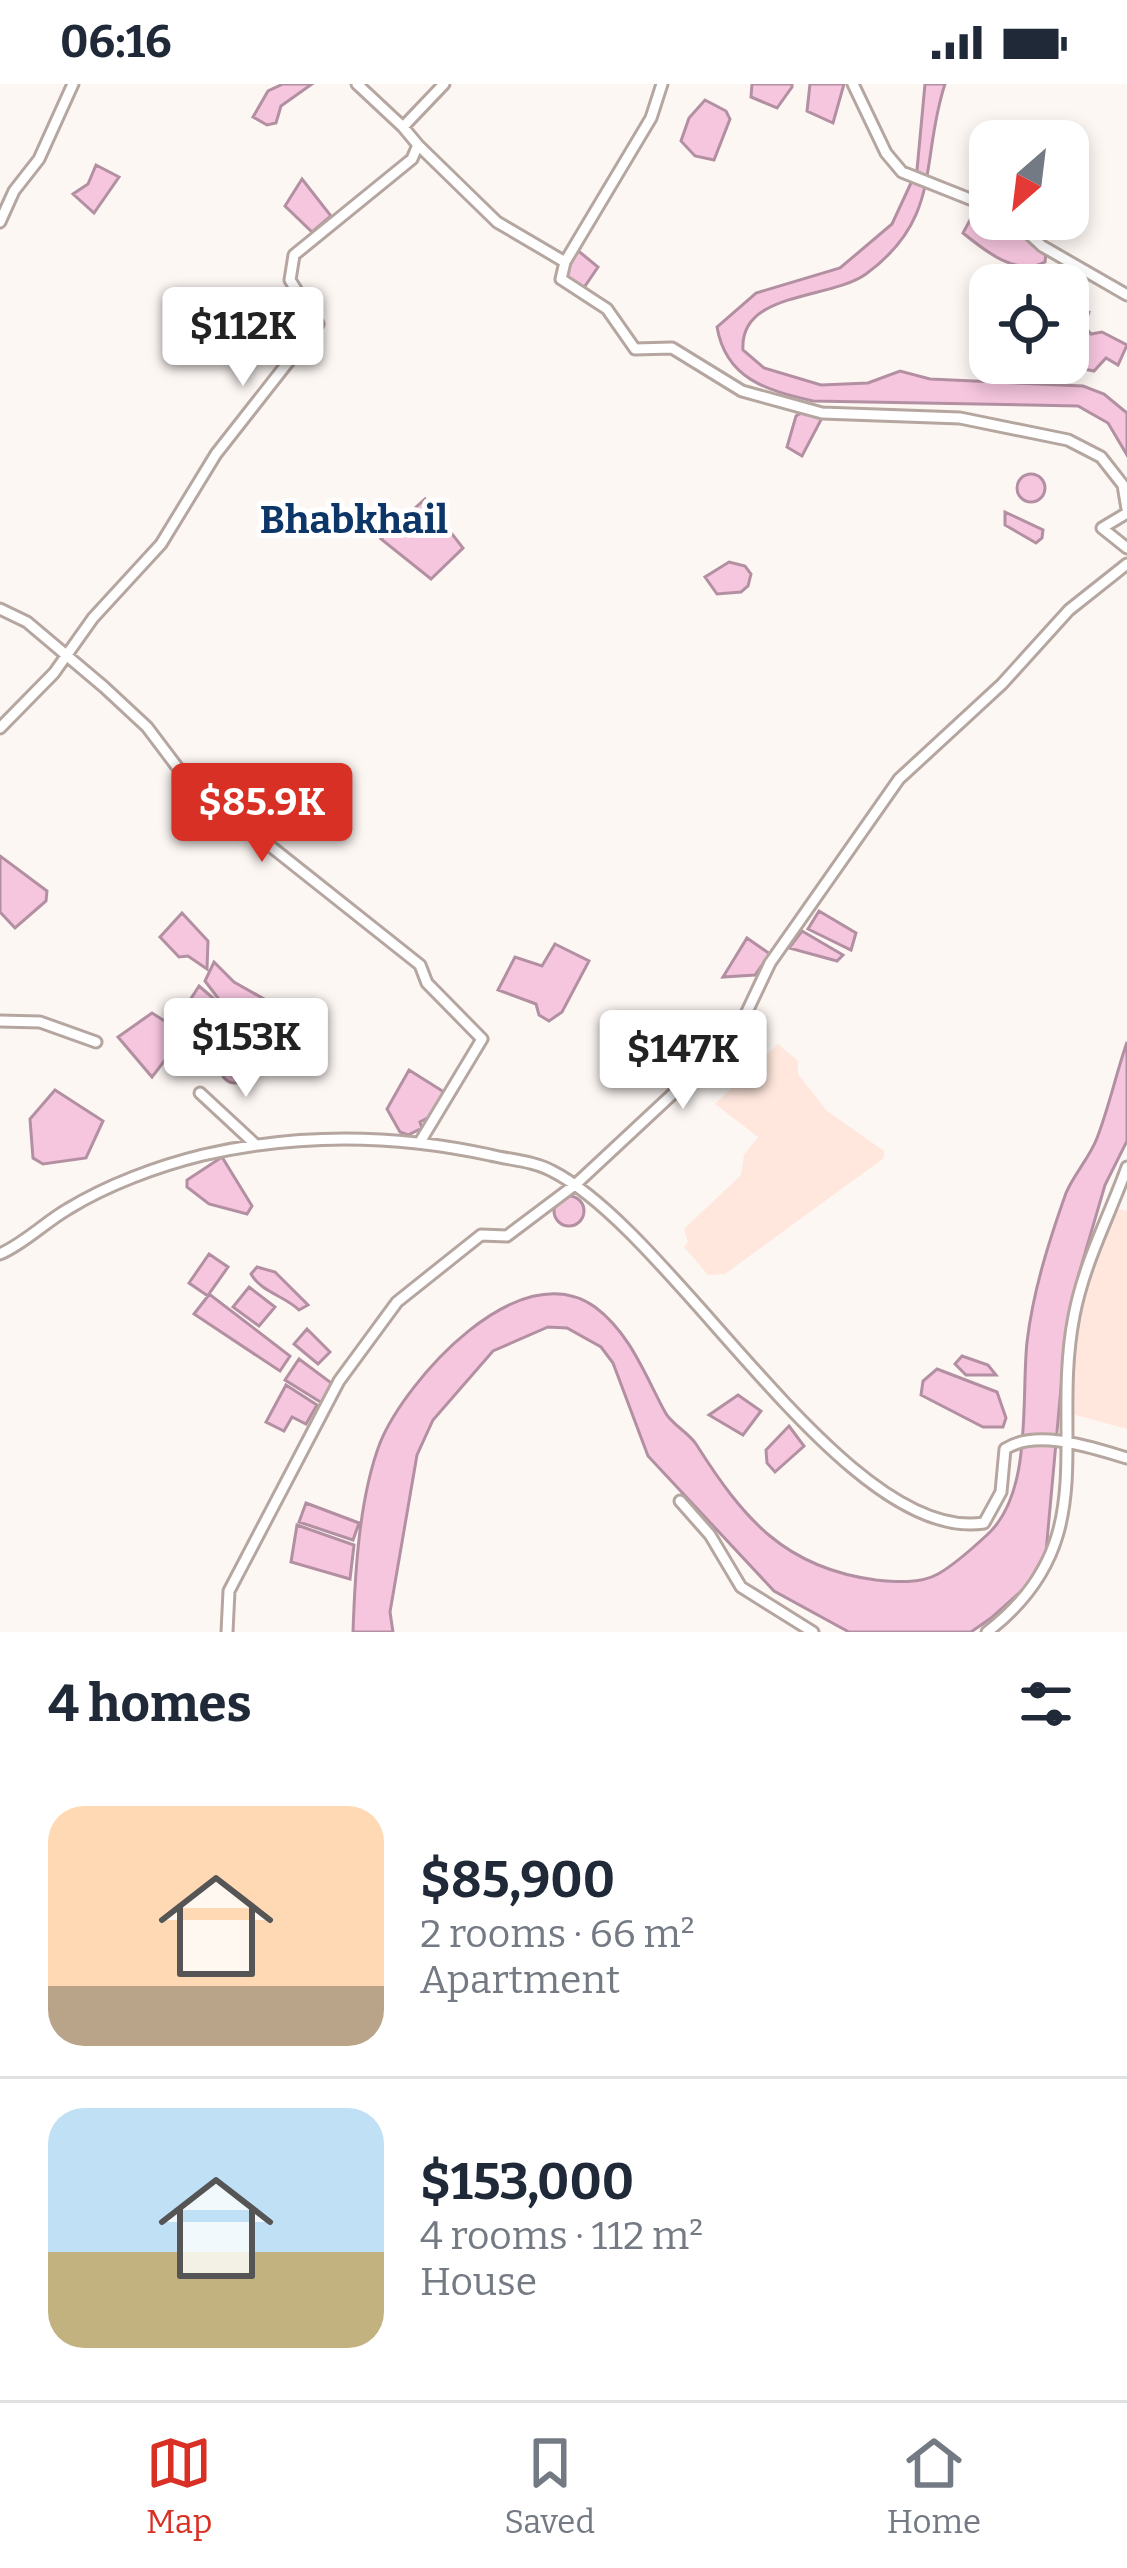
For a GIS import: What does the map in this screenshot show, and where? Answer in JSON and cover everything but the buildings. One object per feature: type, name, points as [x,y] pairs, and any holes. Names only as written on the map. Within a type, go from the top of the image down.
[{"type":"street","points":[[0,222],[14,191],[39,159],[73,84]]},
{"type":"street","points":[[357,84],[497,222],[565,262]]},
{"type":"street","points":[[403,127],[444,84]]},
{"type":"street","points":[[662,84],[651,118],[565,262],[561,279],[607,309],[635,349],[672,348],[742,391],[822,412],[960,418],[1069,440],[1100,457],[1123,485],[1127,511],[1102,529],[1127,548]]},
{"type":"street","points":[[853,84],[886,153],[909,178],[969,200]]},
{"type":"street","points":[[0,728],[68,656],[93,618],[161,544],[216,454],[318,324],[290,280],[294,255],[412,159],[418,145]]},
{"type":"street","points":[[1036,240],[1127,295]]},
{"type":"street","points":[[227,1632],[229,1591],[339,1382],[397,1302],[482,1235],[507,1235],[576,1184],[736,1035],[770,963],[899,779],[1002,684],[1070,610],[1127,564]]},
{"type":"street","points":[[0,609],[27,622],[146,727],[187,780],[420,965],[427,983],[482,1039],[420,1142]]},
{"type":"street","points":[[0,1022],[40,1022],[96,1042]]},
{"type":"street","points":[[200,1094],[256,1145]]},
{"type":"street","points":[[0,1254],[68,1208],[199,1156],[308,1138],[420,1142],[547,1168],[576,1184],[643,1240],[743,1362],[846,1463],[882,1491],[968,1526],[984,1523],[1001,1492],[1005,1449],[1016,1442],[1067,1443],[1127,1457]]},
{"type":"street","points":[[987,1632],[1039,1583],[1054,1554],[1067,1443],[1073,1317],[1085,1269],[1127,1167]]},
{"type":"street","points":[[680,1502],[710,1535],[741,1587],[813,1632]]},
{"type":"shaded area","points":[[283,84],[312,84],[281,106],[276,123],[267,125],[253,117],[268,91]]},
{"type":"shaded area","points":[[752,84],[792,87],[777,108],[751,97]]},
{"type":"shaded area","points":[[810,84],[844,84],[833,123],[807,111]]},
{"type":"shaded area","points":[[925,84],[945,84],[925,186],[907,231],[866,274],[755,317],[746,331],[743,350],[764,368],[821,385],[868,383],[900,371],[969,384],[1083,386],[1104,394],[1127,413],[1127,455],[1108,423],[1078,406],[813,401],[764,386],[729,359],[717,327],[756,293],[840,268],[892,224],[917,170]]},
{"type":"shaded area","points":[[705,100],[726,111],[730,119],[714,160],[695,156],[681,141],[689,118]]},
{"type":"shaded area","points":[[96,165],[119,177],[94,213],[73,194],[88,184]]},
{"type":"shaded area","points":[[302,179],[331,216],[312,232],[285,206]]},
{"type":"shaded area","points":[[972,240],[1031,240],[1046,253],[1045,262],[1040,264],[1013,264]]},
{"type":"shaded area","points":[[576,249],[598,267],[583,289],[561,277]]},
{"type":"shaded area","points":[[1089,332],[1102,332],[1127,345],[1118,365],[1106,358],[1094,371],[1089,370]]},
{"type":"shaded area","points":[[803,412],[822,418],[802,456],[787,447],[796,416]]},
{"type":"shaded area","points":[[1031,474],[1041,478],[1045,488],[1041,498],[1031,502],[1021,498],[1017,488],[1021,478]]},
{"type":"shaded area","points":[[425,499],[463,548],[431,579],[381,539]]},
{"type":"shaded area","points":[[1005,512],[1043,530],[1042,538],[1036,543],[1005,525]]},
{"type":"shaded area","points":[[729,562],[745,566],[751,574],[748,586],[741,592],[717,594],[705,577]]},
{"type":"shaded area","points":[[0,856],[47,891],[46,901],[15,928],[0,912]]},
{"type":"shaded area","points":[[819,911],[856,933],[851,950],[808,929]]},
{"type":"shaded area","points":[[182,913],[208,941],[207,969],[188,956],[179,957],[160,937]]},
{"type":"shaded area","points":[[802,931],[843,955],[837,961],[789,948]]},
{"type":"shaded area","points":[[747,938],[770,954],[755,975],[723,977]]},
{"type":"shaded area","points":[[555,944],[589,961],[562,1012],[549,1021],[539,1015],[536,1004],[498,990],[515,957],[542,966]]},
{"type":"shaded area","points":[[214,962],[234,982],[273,1004],[276,1014],[257,1023],[221,1002],[205,981]]},
{"type":"shaded area","points":[[199,986],[235,1017],[217,1040],[178,1019]]},
{"type":"shaded area","points":[[152,1013],[185,1034],[152,1077],[118,1037]]},
{"type":"shaded area","points":[[282,1016],[299,1037],[272,1062],[258,1061],[228,1039],[242,1019],[260,1030]]},
{"type":"shaded area","points":[[1127,1042],[1127,1141],[1105,1185],[1076,1284],[1065,1344],[1046,1552],[1026,1587],[991,1618],[971,1632],[849,1632],[774,1591],[648,1456],[613,1363],[601,1347],[567,1328],[548,1327],[493,1351],[433,1420],[417,1455],[390,1612],[393,1632],[353,1632],[367,1487],[393,1417],[439,1358],[468,1331],[533,1296],[565,1295],[607,1317],[636,1355],[668,1416],[693,1440],[749,1516],[791,1551],[844,1574],[891,1581],[931,1577],[957,1561],[988,1534],[1012,1494],[1019,1470],[1027,1342],[1037,1285],[1066,1193],[1097,1138]]},
{"type":"shaded area","points":[[778,1044],[798,1061],[798,1074],[827,1111],[884,1151],[884,1158],[725,1274],[708,1275],[684,1247],[688,1242],[684,1229],[741,1175],[744,1155],[758,1137],[715,1104]]},
{"type":"shaded area","points":[[235,1055],[245,1059],[249,1069],[245,1079],[235,1083],[225,1079],[221,1069],[225,1059]]},
{"type":"shaded area","points":[[409,1070],[444,1092],[433,1115],[408,1135],[400,1132],[387,1109]]},
{"type":"shaded area","points":[[55,1090],[103,1121],[86,1158],[43,1164],[33,1158],[30,1119]]},
{"type":"shaded area","points":[[222,1157],[252,1206],[247,1214],[209,1204],[187,1187],[187,1180]]},
{"type":"shaded area","points":[[569,1196],[580,1200],[584,1211],[580,1222],[569,1226],[558,1222],[554,1211],[558,1200]]},
{"type":"shaded area","points":[[1118,1209],[1127,1211],[1127,1429],[1072,1414],[1070,1405],[1074,1331],[1090,1267]]},
{"type":"shaded area","points":[[209,1254],[228,1267],[209,1294],[290,1356],[280,1371],[194,1314],[208,1296],[189,1283]]},
{"type":"shaded area","points":[[257,1267],[275,1272],[308,1305],[299,1310],[261,1285],[251,1274]]},
{"type":"shaded area","points":[[249,1287],[275,1307],[259,1326],[233,1307]]},
{"type":"shaded area","points":[[307,1329],[330,1352],[318,1364],[294,1344]]},
{"type":"shaded area","points":[[962,1356],[988,1365],[996,1375],[966,1375],[955,1364]]},
{"type":"shaded area","points":[[299,1359],[334,1385],[322,1403],[285,1380]]},
{"type":"shaded area","points":[[937,1369],[997,1392],[1006,1418],[1003,1427],[983,1427],[921,1395],[923,1381]]},
{"type":"shaded area","points":[[286,1385],[317,1405],[306,1424],[292,1417],[284,1431],[266,1422]]},
{"type":"shaded area","points":[[738,1395],[761,1411],[743,1435],[709,1415]]},
{"type":"shaded area","points":[[789,1426],[804,1446],[775,1472],[767,1463],[766,1450]]},
{"type":"shaded area","points":[[306,1503],[359,1523],[353,1540],[299,1522]]},
{"type":"shaded area","points":[[297,1525],[354,1545],[350,1579],[291,1562]]},
{"type":"district","name":"Bhabkhail","points":[[354,520]]}]
